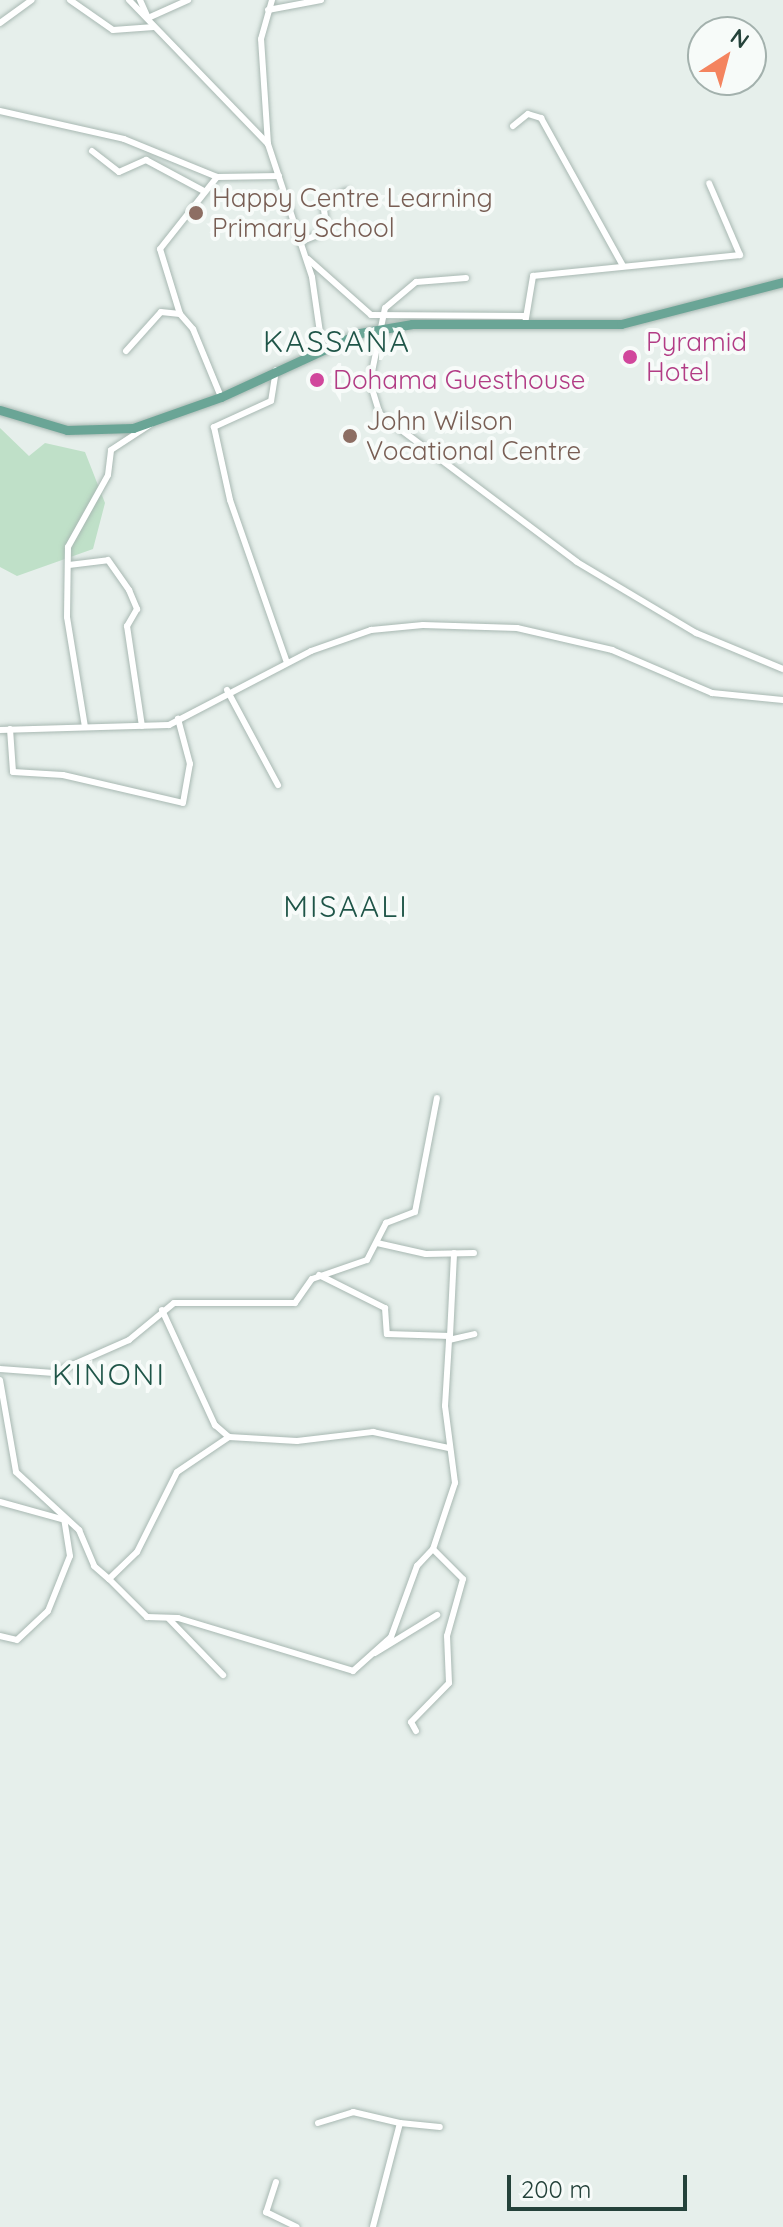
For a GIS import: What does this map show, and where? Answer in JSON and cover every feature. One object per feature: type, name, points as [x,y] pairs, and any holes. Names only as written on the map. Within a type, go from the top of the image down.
[{"type":"main road","points":[[0,410],[82,432],[151,424],[221,397],[322,346],[382,329],[525,320],[643,321],[783,282]]},
{"type":"street","points":[[0,23],[32,0]]},
{"type":"street","points":[[70,0],[113,30],[154,27]]},
{"type":"street","points":[[129,0],[148,18]]},
{"type":"street","points":[[140,0],[154,27],[268,144]]},
{"type":"street","points":[[148,18],[188,0]]},
{"type":"street","points":[[272,0],[261,55],[268,144],[306,257],[322,346]]},
{"type":"street","points":[[268,10],[321,0]]},
{"type":"street","points":[[0,111],[124,139],[217,177],[279,176]]},
{"type":"street","points":[[513,126],[526,115],[541,118],[623,266]]},
{"type":"street","points":[[92,151],[119,172],[146,160],[202,190]]},
{"type":"street","points":[[217,177],[202,190],[160,249],[180,314],[193,329],[221,397]]},
{"type":"street","points":[[306,257],[348,300],[382,316],[525,320],[529,278],[740,255],[709,183]]},
{"type":"street","points":[[300,242],[327,231],[323,202],[348,191]]},
{"type":"street","points":[[466,278],[416,282],[382,316],[370,382],[385,419],[577,562],[732,652],[783,669]]},
{"type":"street","points":[[126,351],[161,312],[180,314]]},
{"type":"street","points":[[276,367],[271,401],[214,427],[230,500],[286,660]]},
{"type":"street","points":[[85,727],[67,617],[69,542],[108,475],[111,450],[151,424]]},
{"type":"street","points":[[69,565],[108,560],[129,590],[137,609],[127,626],[142,726]]},
{"type":"street","points":[[0,730],[142,726],[178,719],[286,660],[371,630],[517,628],[612,650],[712,693],[783,700]]},
{"type":"street","points":[[227,690],[278,785]]},
{"type":"street","points":[[10,729],[13,772],[63,775],[183,803],[190,764],[178,719]]},
{"type":"street","points":[[0,1369],[54,1373],[129,1340],[174,1303],[295,1303],[319,1275],[367,1260],[386,1223],[414,1214],[437,1098]]},
{"type":"street","points":[[377,1243],[474,1253]]},
{"type":"street","points":[[375,1653],[395,1631],[417,1566],[433,1549],[455,1483],[449,1448],[454,1253]]},
{"type":"street","points":[[319,1275],[385,1308],[387,1334],[474,1334]]},
{"type":"street","points":[[162,1310],[215,1425],[229,1437],[297,1441],[373,1432],[449,1448]]},
{"type":"street","points":[[0,1380],[4,1448],[16,1472],[61,1511],[109,1579],[147,1617],[169,1619],[353,1671],[375,1653],[437,1615]]},
{"type":"street","points":[[109,1579],[137,1552],[177,1472],[229,1437]]},
{"type":"street","points":[[0,1502],[65,1520]]},
{"type":"street","points":[[0,1636],[17,1640],[48,1611],[70,1556],[61,1511]]},
{"type":"street","points":[[416,1731],[411,1722],[447,1687],[447,1636],[463,1579],[433,1549]]},
{"type":"street","points":[[400,1610],[404,1634]]},
{"type":"street","points":[[169,1619],[223,1675]]},
{"type":"street","points":[[318,2123],[353,2112],[400,2123],[440,2127]]},
{"type":"street","points":[[373,2227],[400,2123]]},
{"type":"street","points":[[276,2182],[266,2212],[297,2227]]},
{"type":"green space","points":[[0,428],[29,456],[45,443],[85,452],[105,503],[93,549],[17,576],[0,567]]},
{"type":"place","name":"Happy Centre Learning Primary School","points":[[196,213]]},
{"type":"place","name":"Pyramid Hotel","points":[[630,357]]},
{"type":"place","name":"Dohama Guesthouse","points":[[317,380]]},
{"type":"place","name":"John Wilson Vocational Centre","points":[[350,436]]},
{"type":"district","name":"KASSANA","points":[[337,341]]},
{"type":"district","name":"MISAALI","points":[[346,906]]},
{"type":"district","name":"KINONI","points":[[109,1374]]}]
